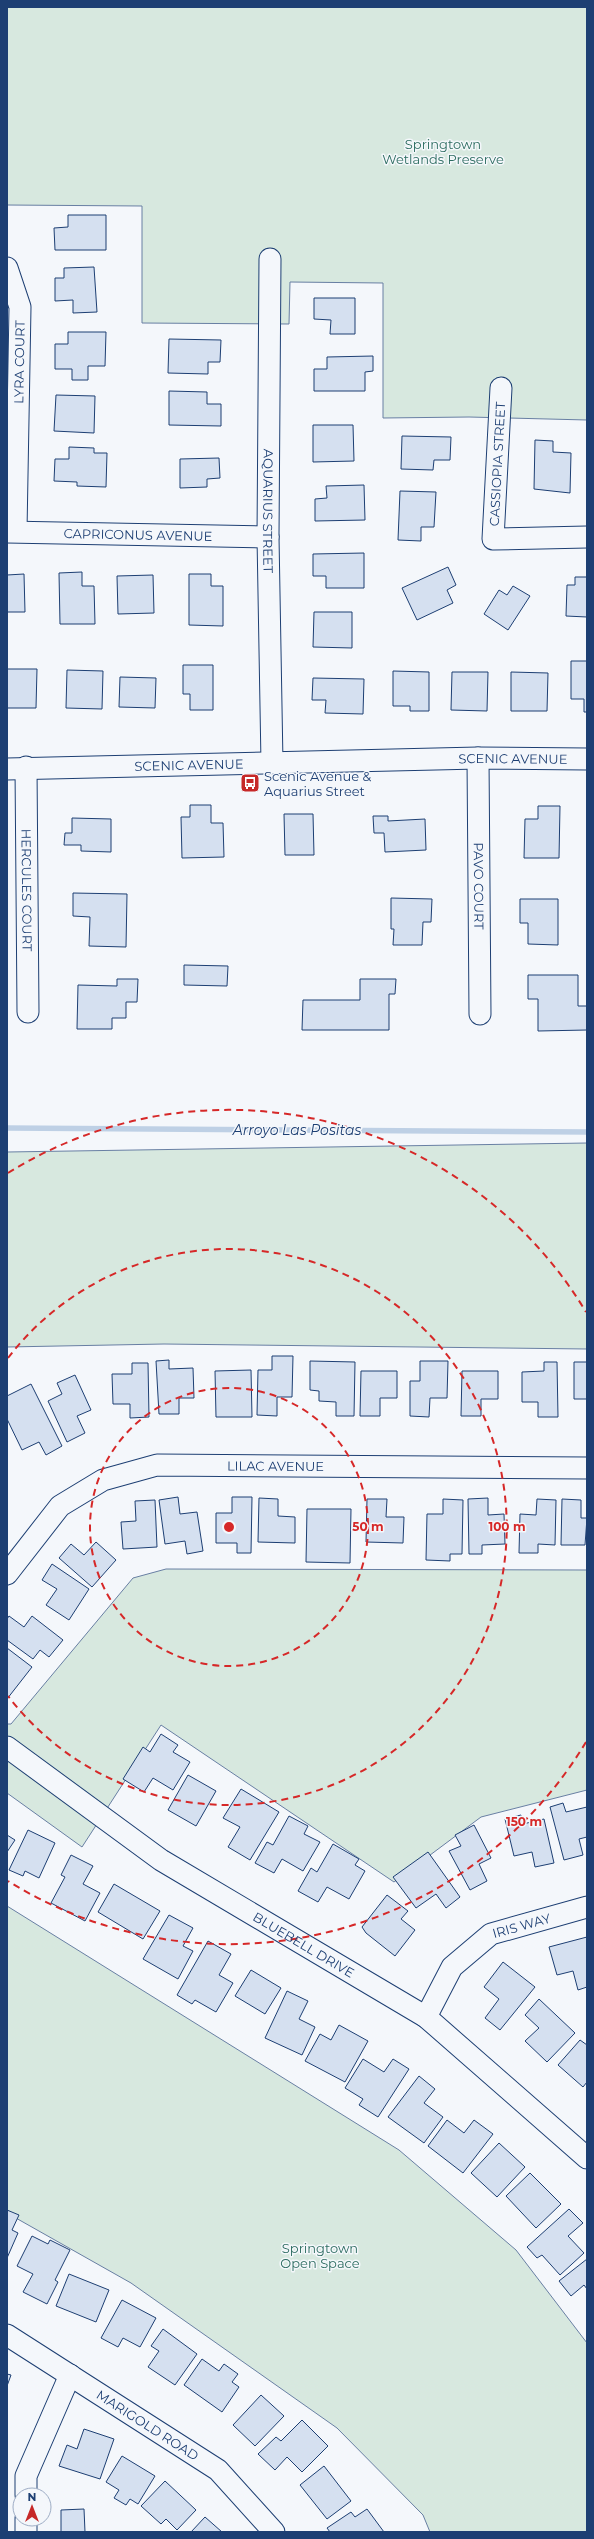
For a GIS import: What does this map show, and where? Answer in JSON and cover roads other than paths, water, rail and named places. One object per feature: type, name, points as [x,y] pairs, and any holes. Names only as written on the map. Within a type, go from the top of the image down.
[{"type":"street","name":"AQUARIUS STREET","points":[[270,259],[268,537],[272,763]]},
{"type":"street","name":"LYRA COURT","points":[[7,268],[20,307],[11,531]]},
{"type":"street","name":"CASSIOPIA STREET","points":[[501,388],[493,539],[587,537]]},
{"type":"street","name":"CAPRICONUS AVENUE","points":[[11,531],[268,537]]},
{"type":"street","name":"SCENIC AVENUE","points":[[17,768],[478,758],[587,759]]},
{"type":"street","name":"PAVO COURT","points":[[478,758],[480,1014]]},
{"type":"street","name":"HERCULES COURT","points":[[17,768],[28,1012]]},
{"type":"street","name":"LILAC AVENUE","points":[[7,1574],[60,1506],[103,1480],[157,1465],[587,1468]]},
{"type":"street","name":"BLUEBELL DRIVE","points":[[7,1748],[161,1860],[426,2017],[587,2158]]},
{"type":"street","name":"IRIS WAY","points":[[426,2017],[452,1967],[491,1934],[587,1907]]},
{"type":"street","name":"MARIGOLD ROAD","points":[[7,2335],[218,2470],[274,2532]]},
{"type":"street","points":[[26,2487],[26,2476],[70,2375]]},
{"type":"waterway","name":"Arroyo Las Positas","points":[[7,1128],[587,1132]]},
{"type":"place","name":"Scenic Avenue & Aquarius Street","points":[[250,783]]},
{"type":"park label","name":"Springtown Wetlands Preserve","points":[[443,152]]},
{"type":"park label","name":"Springtown Open Space","points":[[320,2256]]}]
